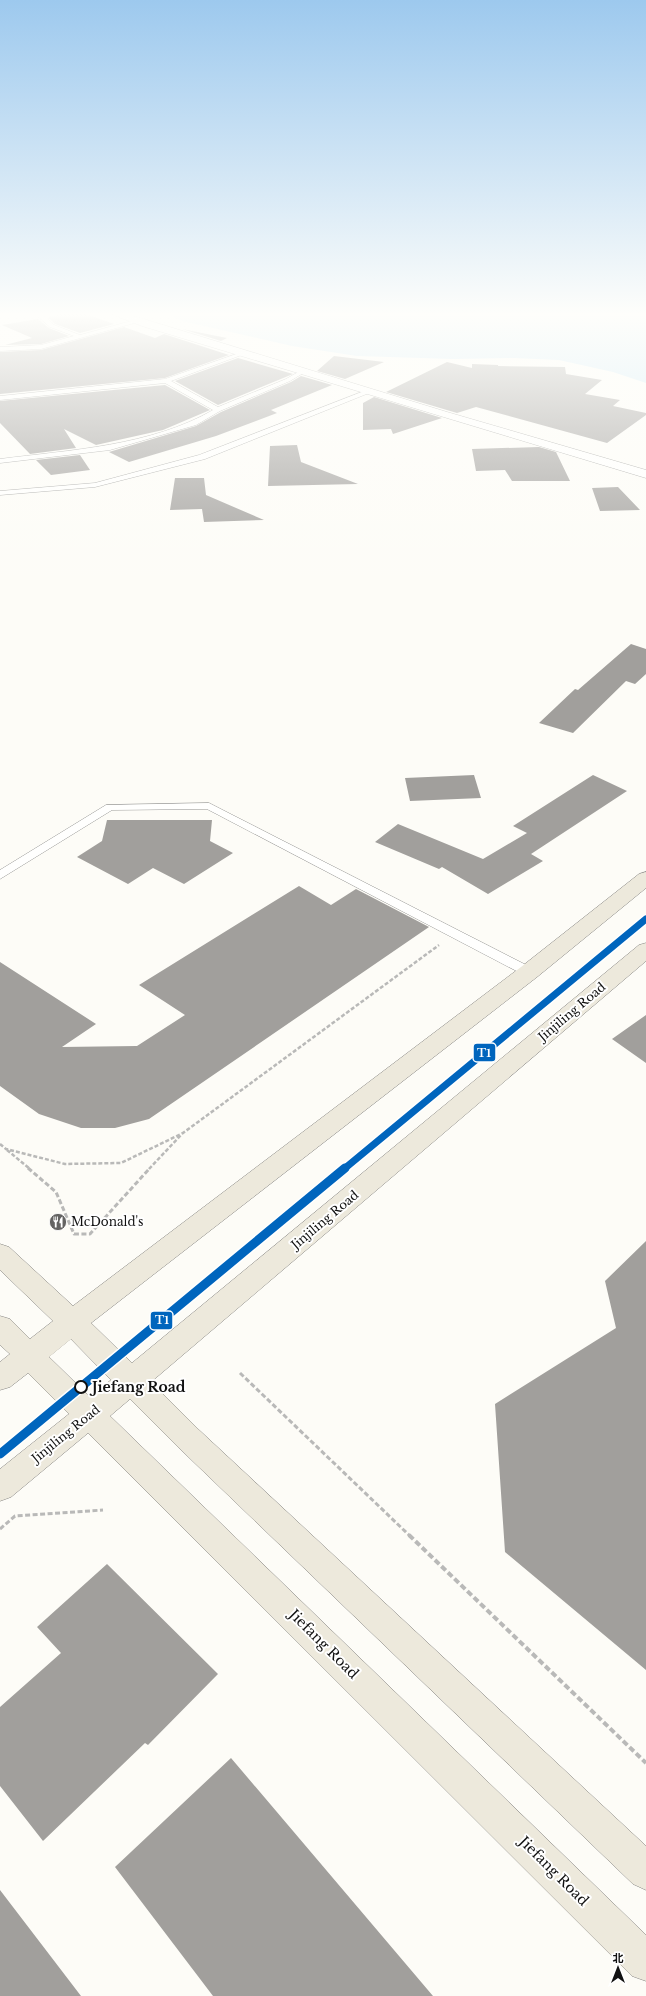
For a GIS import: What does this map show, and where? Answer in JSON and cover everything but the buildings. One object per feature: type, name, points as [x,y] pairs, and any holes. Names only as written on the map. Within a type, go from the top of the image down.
[{"type":"main road","points":[[0,1378],[529,972],[646,878]]},
{"type":"main road","name":"Jinjiling Road","points":[[0,1487],[194,1330],[646,950]]},
{"type":"main road","points":[[0,1254],[131,1382],[646,1871]]},
{"type":"main road","name":"Jiefang Road","points":[[0,1327],[646,1962]]},
{"type":"street","points":[[415,406],[646,474]]},
{"type":"lane","points":[[211,406],[218,410]]},
{"type":"lane","points":[[0,461],[110,448],[194,424],[227,406]]},
{"type":"lane","points":[[0,493],[95,485],[202,457],[332,406]]},
{"type":"lane","points":[[0,875],[110,807],[208,806],[529,972]]},
{"type":"path","points":[[6,1149],[65,1164],[122,1163],[183,1133],[455,933]]},
{"type":"path","points":[[0,1144],[56,1192],[74,1234],[90,1234],[183,1133]]},
{"type":"path","points":[[240,1373],[646,1763]]},
{"type":"path","points":[[0,1528],[15,1516],[103,1510]]},
{"type":"transit line","name":"T1","points":[[0,1454],[646,919]]},
{"type":"place","name":"McDonald's","points":[[58,1222]]},
{"type":"place","name":"Jiefang Road","points":[[81,1387]]}]
